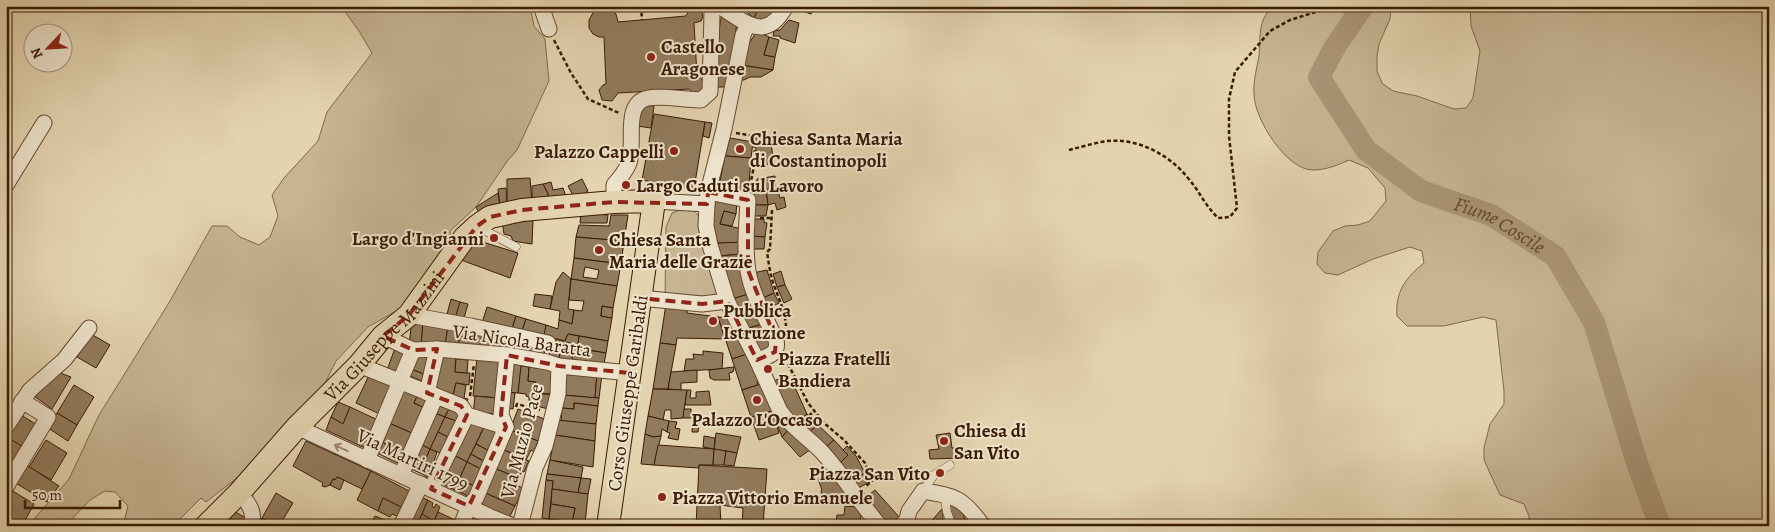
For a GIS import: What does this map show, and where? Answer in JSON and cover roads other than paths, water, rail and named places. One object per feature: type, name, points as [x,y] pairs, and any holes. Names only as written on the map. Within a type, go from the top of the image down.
[{"type":"main road","points":[[614,202],[654,201]]},
{"type":"main road","name":"Corso Giuseppe Garibaldi","points":[[608,526],[654,201]]},
{"type":"main road","name":"Via Giuseppe Mazzini","points":[[206,526],[239,493],[297,427],[359,365],[384,336],[409,315],[465,237],[477,226],[500,214],[522,210],[614,202]]},
{"type":"street","points":[[541,6],[549,29]]},
{"type":"street","points":[[614,202],[614,185],[620,179],[629,162],[632,149],[632,117],[633,108],[636,104],[646,98],[698,100],[708,96],[710,89],[712,12],[715,6]]},
{"type":"street","points":[[720,6],[748,24],[759,27],[770,25],[779,19],[786,6]]},
{"type":"street","points":[[748,24],[743,35],[724,128],[704,200],[710,245],[727,301],[756,358],[774,402],[785,419],[815,445],[856,494],[873,522]]},
{"type":"street","points":[[6,185],[44,123]]},
{"type":"street","points":[[654,201],[748,200],[746,236],[748,270],[762,311],[778,347],[778,354],[756,358]]},
{"type":"street","points":[[640,298],[702,304],[727,301]]},
{"type":"street","points":[[409,315],[471,326],[548,344]]},
{"type":"street","points":[[6,427],[30,390],[64,360],[88,328]]},
{"type":"street","name":"Via Nicola Baratta","points":[[384,336],[413,350],[437,349],[507,355],[559,366],[630,373]]},
{"type":"street","points":[[400,475],[431,395],[437,349]]},
{"type":"street","points":[[367,460],[413,350]]},
{"type":"street","points":[[461,526],[469,506],[476,498],[506,427],[501,415],[507,355]]},
{"type":"street","points":[[359,365],[461,406],[467,414],[506,427]]},
{"type":"street","name":"Via Muzio Pace","points":[[520,526],[535,468],[544,446],[558,394],[559,366]]},
{"type":"street","points":[[6,487],[48,418],[22,401]]},
{"type":"street","points":[[405,525],[467,414]]},
{"type":"street","name":"Via Martiri 1799","points":[[297,427],[469,506],[492,522],[513,526]]},
{"type":"street","points":[[901,526],[907,520],[908,511],[923,491],[944,494],[962,500],[983,526]]},
{"type":"street","points":[[239,493],[249,503],[254,518],[251,526]]},
{"type":"lane","points":[[477,226],[516,247]]},
{"type":"lane","points":[[923,491],[934,475],[950,465]]},
{"type":"lane","points":[[944,494],[952,526]]},
{"type":"waterway","name":"Fiume Coscile","points":[[1363,6],[1335,47],[1319,77],[1366,150],[1421,191],[1491,215],[1555,256],[1594,322],[1637,463],[1660,526]]},
{"type":"place","name":"Castello Aragonese","points":[[651,57]]},
{"type":"place","name":"Chiesa Santa Maria di Costantinopoli","points":[[740,149]]},
{"type":"place","name":"Palazzo Cappelli","points":[[674,151]]},
{"type":"place","name":"Largo Caduti sul Lavoro","points":[[626,185]]},
{"type":"place","name":"Largo d'Ingianni","points":[[494,238]]},
{"type":"place","name":"Chiesa Santa Maria delle Grazie","points":[[599,250]]},
{"type":"place","name":"Pubblica Istruzione","points":[[713,321]]},
{"type":"place","name":"Piazza Fratelli Bandiera","points":[[768,369]]},
{"type":"place","name":"Palazzo L'Occaso","points":[[757,400]]},
{"type":"place","name":"Chiesa di San Vito","points":[[944,441]]},
{"type":"place","name":"Piazza San Vito","points":[[940,473]]},
{"type":"place","name":"Piazza Vittorio Emanuele","points":[[662,497]]}]
